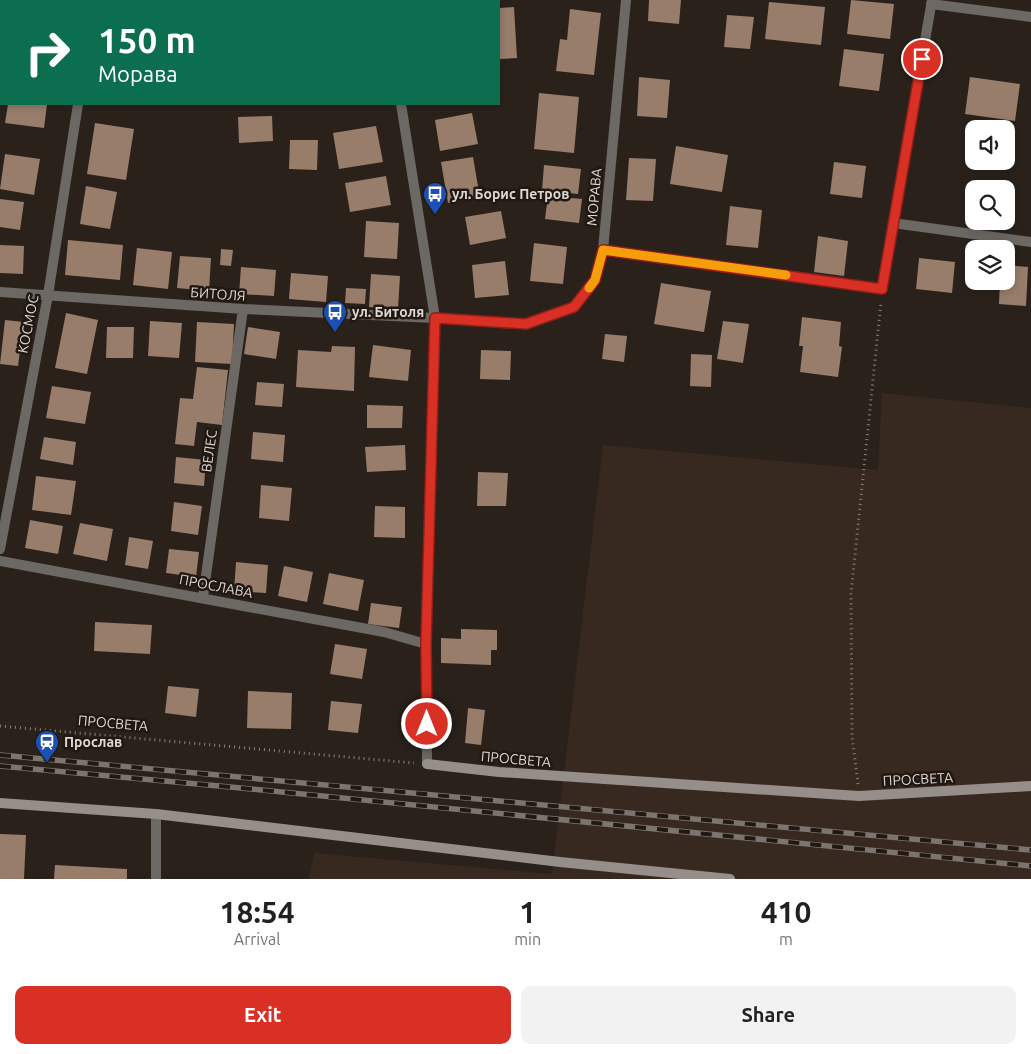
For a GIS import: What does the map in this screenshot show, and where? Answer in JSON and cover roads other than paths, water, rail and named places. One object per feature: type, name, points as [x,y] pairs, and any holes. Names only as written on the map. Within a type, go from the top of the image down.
[{"type":"street","name":"МОРАВА","points":[[435,318],[526,324],[574,307],[595,280],[603,250],[626,0]]},
{"type":"street","points":[[603,250],[882,289],[931,2],[1031,17]]},
{"type":"street","name":"КОСМОС","points":[[0,549],[48,295],[78,105]]},
{"type":"street","points":[[401,105],[435,318],[426,644]]},
{"type":"street","points":[[893,224],[1031,242]]},
{"type":"street","name":"БИТОЛЯ","points":[[0,292],[243,309],[435,318]]},
{"type":"street","name":"ВЕЛЕС","points":[[203,597],[243,309]]},
{"type":"street","name":"ПРОСЛАВА","points":[[0,561],[203,597],[384,632],[426,644]]},
{"type":"street","name":"ПРОСВЕТА","points":[[426,644],[427,764],[499,772],[859,796],[1031,786]]},
{"type":"street","points":[[0,803],[156,814],[560,862],[730,879]]},
{"type":"street","points":[[156,814],[156,879]]},
{"type":"railway","points":[[0,755],[1031,850]]},
{"type":"railway","points":[[0,766],[1031,866]]},
{"type":"place","name":"ул. Борис Петров","points":[[435,215]]},
{"type":"place","name":"ул. Битоля","points":[[335,333]]},
{"type":"place","name":"Прослав","points":[[47,763]]}]
